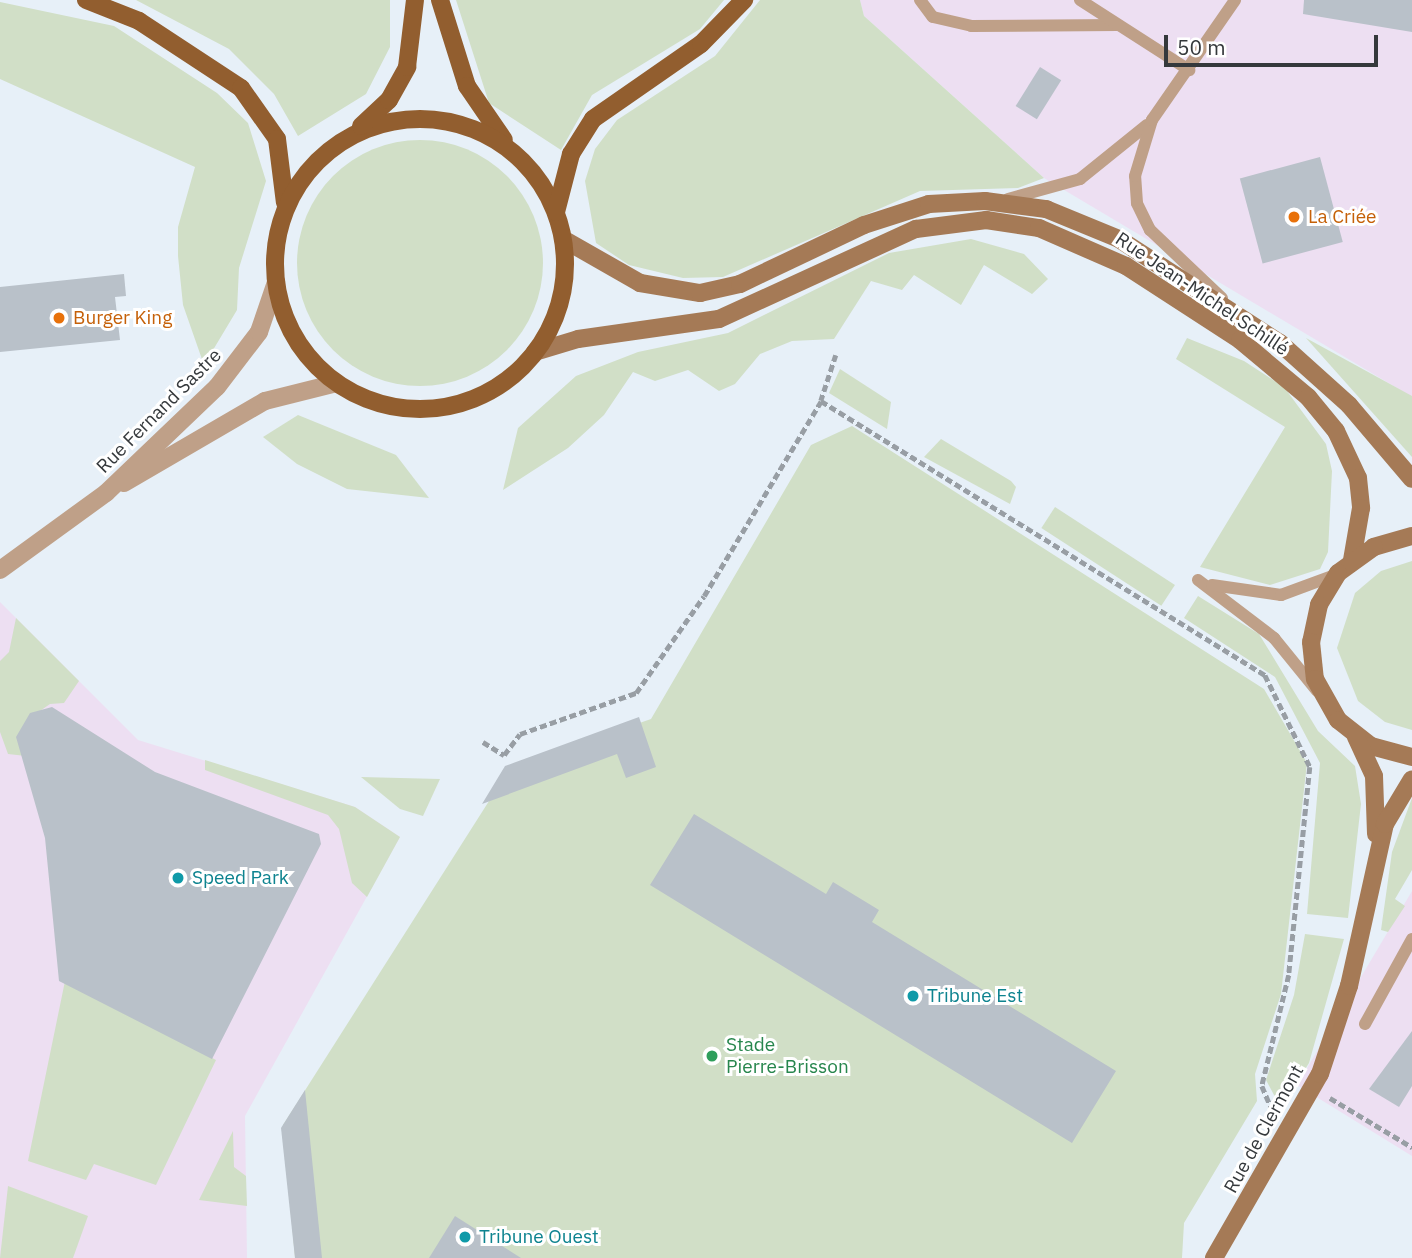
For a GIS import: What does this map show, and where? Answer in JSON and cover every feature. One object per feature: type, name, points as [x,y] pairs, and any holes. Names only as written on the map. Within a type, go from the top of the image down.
[{"type":"main road","points":[[86,0],[200,57],[253,101],[282,153],[283,215],[276,282],[293,334],[337,383],[381,404],[440,408],[495,388],[535,352],[558,308],[563,239],[556,212],[467,86],[440,0]]},
{"type":"main road","points":[[283,215],[304,175],[347,137],[400,83],[412,48],[415,0]]},
{"type":"main road","points":[[556,212],[571,154],[593,118],[701,44],[744,0]]},
{"type":"main road","points":[[347,137],[390,121],[435,119],[479,131],[517,156]]},
{"type":"main road","name":"Rue Jean-Michel Schillé","points":[[563,239],[640,283],[701,293],[748,281],[908,209],[985,201],[1083,221],[1246,318],[1349,405],[1412,479]]},
{"type":"main road","name":"Rue Jean-Michel Schillé","points":[[535,352],[578,339],[719,319],[916,229],[986,220],[1039,228],[1126,265],[1240,341],[1308,397],[1341,439],[1358,478],[1361,508],[1352,560]]},
{"type":"main road","points":[[1325,702],[1312,667],[1312,629],[1338,573],[1352,560],[1385,542],[1412,536]]},
{"type":"main road","name":"Rue de Clermont","points":[[1325,702],[1353,734],[1371,762],[1377,791],[1368,893]]},
{"type":"main road","points":[[1353,734],[1412,757]]},
{"type":"main road","name":"Rue de Clermont","points":[[1214,1258],[1314,1088],[1342,1013],[1385,824],[1412,779]]},
{"type":"street","name":"Rue Fernand Sastre","points":[[106,493],[243,356],[276,282]]},
{"type":"street","name":"Rue Fernand Sastre","points":[[0,570],[106,493],[272,398],[337,383]]},
{"type":"lane","points":[[920,0],[933,17],[971,26],[1118,25]]},
{"type":"lane","points":[[1080,0],[1189,69]]},
{"type":"lane","points":[[985,201],[1032,195],[1080,179],[1152,121],[1235,0]]},
{"type":"lane","points":[[1152,121],[1135,176],[1142,216],[1169,252],[1246,318]]},
{"type":"lane","points":[[1325,702],[1274,638],[1198,580],[1267,596],[1338,573]]},
{"type":"lane","points":[[1365,1024],[1412,939]]},
{"type":"path","points":[[483,742],[504,755],[520,734],[636,693],[704,596],[821,401],[836,355]]},
{"type":"path","points":[[821,401],[1265,675],[1310,767],[1289,975],[1262,1086],[1271,1110],[1294,1126]]},
{"type":"path","points":[[1314,1088],[1412,1147]]},
{"type":"shaded area","points":[[860,0],[1412,0],[1412,397],[1044,178],[864,16]]},
{"type":"shaded area","points":[[0,602],[138,740],[355,807],[400,837],[245,1116],[247,1258],[0,1258]]},
{"type":"shaded area","points":[[1412,891],[1412,1156],[1297,1085]]},
{"type":"green space","points":[[136,0],[390,0],[390,47],[366,94],[298,136],[274,94],[229,49]]},
{"type":"green space","points":[[456,0],[724,0],[700,29],[592,95],[561,150],[489,103]]},
{"type":"green space","points":[[760,0],[860,0],[864,16],[1044,178],[1018,188],[920,191],[723,277],[683,278],[629,265],[596,243],[585,181],[595,149],[617,120],[715,56]]},
{"type":"green space","points":[[0,2],[114,26],[217,93],[248,123],[266,181],[239,268],[237,310],[204,365],[183,305],[178,256],[178,227],[195,167],[0,79]]},
{"type":"green space","points":[[408,140],[432,140],[456,145],[478,154],[507,176],[534,216],[541,239],[541,287],[534,310],[507,350],[478,372],[456,381],[432,386],[408,386],[384,381],[362,372],[342,358],[325,341],[311,321],[302,299],[297,275],[297,251],[302,227],[311,205],[325,185],[342,168],[362,154],[384,145]]},
{"type":"green space","points":[[971,239],[1024,254],[1048,279],[1032,294],[984,265],[961,305],[914,275],[902,290],[871,281],[834,339],[792,341],[760,354],[735,384],[719,391],[688,370],[655,381],[633,372],[604,415],[568,448],[503,490],[518,428],[576,376],[638,352],[728,333],[889,253]]},
{"type":"green space","points":[[1187,338],[1244,361],[1284,387],[1326,444],[1332,471],[1328,552],[1320,569],[1270,585],[1200,567],[1285,427],[1176,359]]},
{"type":"green space","points":[[1306,338],[1412,396],[1412,457]]},
{"type":"green space","points":[[840,369],[891,402],[887,429],[829,393]]},
{"type":"green space","points":[[298,415],[396,455],[429,498],[347,489],[297,464],[263,437]]},
{"type":"green space","points":[[852,426],[1264,689],[1307,763],[1281,994],[1255,1074],[1257,1101],[1184,1223],[1182,1258],[295,1258],[283,1125],[510,768],[651,719],[811,445]]},
{"type":"green space","points":[[941,439],[1011,481],[1016,487],[1010,504],[924,457]]},
{"type":"green space","points":[[1055,507],[1175,585],[1161,606],[1041,528]]},
{"type":"green space","points":[[1412,561],[1412,730],[1385,722],[1358,701],[1337,648],[1355,593],[1381,571]]},
{"type":"green space","points":[[1198,596],[1259,634],[1318,731],[1355,766],[1361,804],[1348,918],[1307,914],[1320,763],[1275,677],[1184,618]]},
{"type":"green space","points":[[16,618],[79,681],[64,703],[50,704],[27,720],[26,756],[8,754],[0,732],[0,661],[9,652]]},
{"type":"green space","points":[[205,760],[355,807],[400,837],[367,897],[352,883],[339,829],[328,815],[205,770]]},
{"type":"green space","points":[[361,777],[440,779],[423,816],[400,809]]},
{"type":"green space","points":[[1412,798],[1412,870],[1395,899],[1405,906],[1388,932],[1381,930],[1392,852]]},
{"type":"green space","points":[[1305,934],[1344,939],[1309,1063],[1281,1108],[1266,1080],[1294,995]]},
{"type":"green space","points":[[65,981],[216,1060],[156,1185],[94,1164],[86,1180],[28,1161]]},
{"type":"green space","points":[[233,1131],[234,1167],[246,1176],[247,1206],[199,1200]]},
{"type":"green space","points":[[8,1186],[88,1216],[73,1258],[0,1258]]},
{"type":"building","points":[[1304,0],[1412,0],[1412,32],[1303,14]]},
{"type":"building","points":[[1040,67],[1061,80],[1037,119],[1016,106]]},
{"type":"building","name":"La Criée","points":[[1320,157],[1343,242],[1263,263],[1240,178]]},
{"type":"building","name":"Burger King","points":[[124,274],[126,296],[115,297],[120,340],[0,352],[0,287]]},
{"type":"building","name":"Speed Park","points":[[52,707],[155,772],[319,834],[321,844],[212,1059],[59,981],[45,838],[16,737],[30,713]]},
{"type":"building","points":[[639,717],[656,767],[626,778],[617,754],[482,804],[505,766]]},
{"type":"building","name":"Tribune Est","points":[[694,814],[826,894],[833,882],[879,910],[872,922],[1116,1071],[1072,1143],[650,885]]},
{"type":"building","points":[[1412,1031],[1412,1086],[1399,1107],[1369,1089]]},
{"type":"building","points":[[305,1090],[322,1258],[295,1258],[281,1128]]},
{"type":"building","name":"Tribune Ouest","points":[[455,1216],[521,1258],[429,1258]]},
{"type":"place","name":"La Criée","points":[[1294,217]]},
{"type":"place","name":"Burger King","points":[[59,318]]},
{"type":"place","name":"Speed Park","points":[[178,878]]},
{"type":"place","name":"Tribune Est","points":[[913,996]]},
{"type":"place","name":"Stade Pierre-Brisson","points":[[712,1056]]},
{"type":"place","name":"Tribune Ouest","points":[[465,1237]]}]
